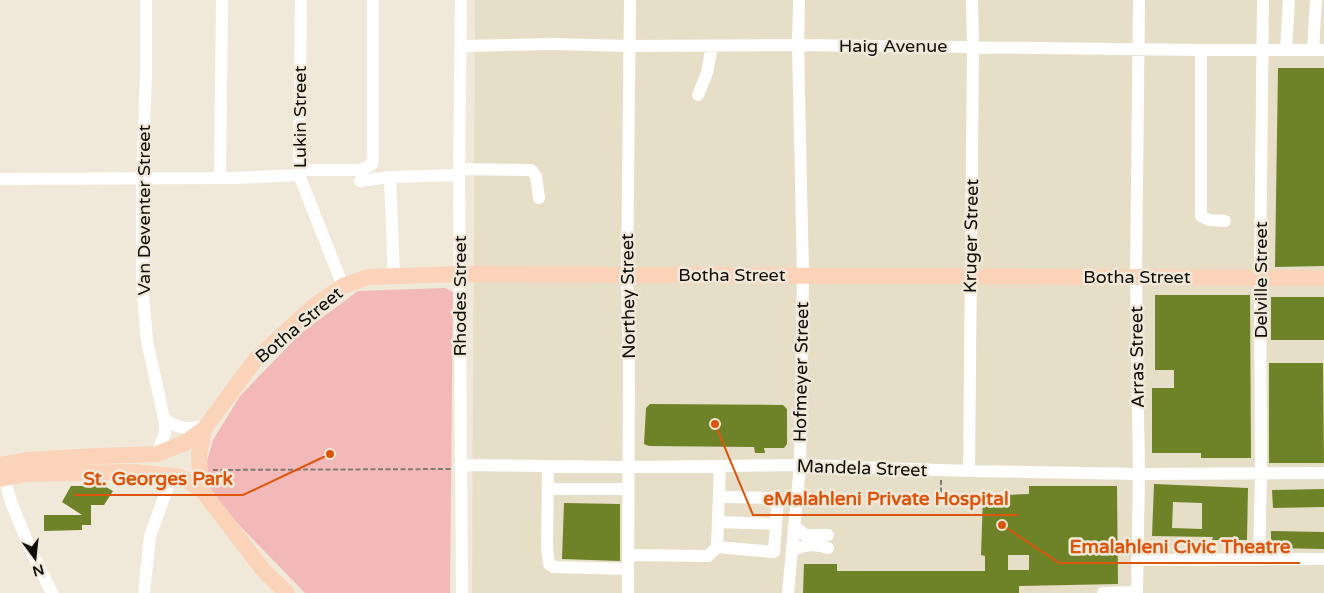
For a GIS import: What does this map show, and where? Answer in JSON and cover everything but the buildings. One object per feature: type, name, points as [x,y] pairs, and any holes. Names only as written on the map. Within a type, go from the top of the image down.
[{"type":"main road","name":"Botha Street","points":[[205,428],[255,360],[314,306],[343,286],[368,277],[460,274],[1324,278]]},
{"type":"main road","points":[[1,472],[27,460],[157,454],[185,443],[205,428]]},
{"type":"main road","points":[[200,489],[199,456],[205,428]]},
{"type":"main road","points":[[1,472],[26,474],[134,472],[181,477],[200,489],[264,571],[287,593]]},
{"type":"street","name":"Van Deventer Street","points":[[146,0],[142,283],[147,341],[164,418],[165,433],[157,454]]},
{"type":"street","points":[[220,178],[222,0]]},
{"type":"street","name":"Lukin Street","points":[[301,0],[299,173],[343,286]]},
{"type":"street","points":[[0,179],[220,178],[364,169],[372,164],[373,156],[373,0]]},
{"type":"street","name":"Rhodes Street","points":[[461,0],[460,467],[462,593]]},
{"type":"street","name":"Northey Street","points":[[628,593],[629,365],[627,276],[630,0]]},
{"type":"street","name":"Hofmeyer Street","points":[[788,593],[800,465],[802,275],[799,0]]},
{"type":"street","name":"Kruger Street","points":[[969,471],[972,0]]},
{"type":"street","name":"Arras Street","points":[[1137,593],[1139,474],[1136,276],[1139,0]]},
{"type":"street","name":"Delville Street","points":[[1259,559],[1263,0]]},
{"type":"street","points":[[1286,50],[1289,0]]},
{"type":"street","points":[[1316,0],[1318,50]]},
{"type":"street","name":"Haig Avenue","points":[[461,46],[553,44],[629,46],[798,45],[1018,49],[1318,50]]},
{"type":"street","points":[[698,95],[707,73],[712,46]]},
{"type":"street","points":[[1202,50],[1201,216],[1209,220],[1225,220]]},
{"type":"street","points":[[360,181],[460,172],[531,170],[536,176],[539,198]]},
{"type":"street","points":[[390,177],[394,276]]},
{"type":"street","points":[[164,418],[175,426],[183,428],[205,428]]},
{"type":"street","name":"Mandela Street","points":[[460,467],[800,465],[969,471],[1139,474],[1324,473]]},
{"type":"street","points":[[548,466],[548,561],[552,566],[628,569]]},
{"type":"street","points":[[628,555],[708,556],[717,547],[720,466]]},
{"type":"street","points":[[1,472],[31,551],[52,593]]},
{"type":"street","points":[[144,593],[150,536],[172,475]]},
{"type":"street","points":[[548,489],[628,489]]},
{"type":"street","points":[[717,547],[774,552],[778,498],[726,497]]},
{"type":"street","points":[[718,522],[776,524]]},
{"type":"street","points":[[794,526],[805,535],[828,535]]},
{"type":"street","points":[[792,551],[804,545],[817,545],[828,548]]},
{"type":"street","points":[[1137,560],[1324,559]]},
{"type":"street","points":[[1103,593],[1137,593]]},
{"type":"path","points":[[198,470],[460,467]]},
{"type":"shaded area","points":[[475,0],[1324,0],[1324,593],[472,593]]},
{"type":"shaded area","points":[[445,288],[453,292],[450,593],[305,593],[237,523],[211,493],[205,468],[213,440],[240,396],[300,334],[358,291]]},
{"type":"place","name":"eMalahleni Private Hospital","points":[[715,424]]},
{"type":"place","name":"St. Georges Park","points":[[330,454]]},
{"type":"place","name":"Emalahleni Civic Theatre","points":[[1002,525]]}]
